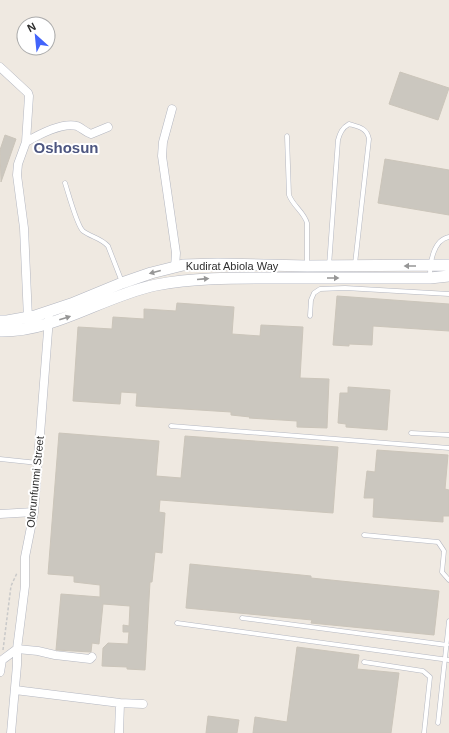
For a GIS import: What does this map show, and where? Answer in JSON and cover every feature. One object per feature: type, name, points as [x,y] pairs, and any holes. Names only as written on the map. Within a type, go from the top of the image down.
[{"type":"main road","name":"Kudirat Abiola Way","points":[[0,332],[37,327],[49,317],[71,304],[122,283],[151,273],[176,267],[218,264],[307,266],[449,266]]},
{"type":"main road","name":"Kudirat Abiola Way","points":[[0,321],[74,315],[126,293],[178,281],[218,278],[430,278],[449,276]]},
{"type":"street","points":[[0,67],[28,93],[29,96],[26,142],[18,164],[16,175],[24,228],[28,318]]},
{"type":"street","points":[[172,109],[163,142],[162,156],[176,253],[176,267]]},
{"type":"street","points":[[26,142],[35,137],[65,126],[77,126],[90,134],[108,127]]},
{"type":"street","name":"Olorunfunmi Street","points":[[11,733],[17,649],[24,586],[25,557],[34,512],[49,317]]},
{"type":"street","points":[[0,514],[34,512]]},
{"type":"street","points":[[0,672],[2,660],[17,649],[90,659],[92,657]]},
{"type":"street","points":[[15,690],[120,703],[143,704]]},
{"type":"street","points":[[119,733],[120,703]]},
{"type":"lane","points":[[329,266],[338,140],[345,126],[349,124],[364,129],[368,134],[369,139],[355,266]]},
{"type":"lane","points":[[287,136],[291,200],[305,218],[307,223],[307,266]]},
{"type":"lane","points":[[65,183],[82,231],[104,241],[108,246],[122,283]]},
{"type":"lane","points":[[430,278],[430,266],[437,245],[441,240],[449,237]]},
{"type":"lane","points":[[310,316],[311,300],[314,292],[320,289],[345,288],[449,294]]},
{"type":"lane","points":[[171,426],[449,448]]},
{"type":"lane","points":[[411,433],[449,435]]},
{"type":"lane","points":[[0,459],[38,463]]},
{"type":"lane","points":[[364,535],[438,542],[444,551],[442,572],[449,580]]},
{"type":"lane","points":[[242,618],[447,645]]},
{"type":"lane","points":[[438,723],[447,660],[449,621]]},
{"type":"lane","points":[[178,622],[447,660]]},
{"type":"lane","points":[[364,662],[423,671],[430,677],[424,733]]},
{"type":"path","points":[[2,660],[11,586],[25,557]]},
{"type":"building","points":[[400,72],[449,88],[438,120],[389,104]]},
{"type":"building","points":[[5,135],[16,139],[1,182],[0,150]]},
{"type":"building","points":[[385,159],[449,170],[449,215],[378,203]]},
{"type":"building","points":[[337,296],[449,304],[449,331],[373,326],[372,345],[333,345]]},
{"type":"building","points":[[177,303],[234,307],[232,334],[260,336],[261,325],[303,327],[300,378],[329,379],[327,428],[297,427],[297,421],[249,418],[250,417],[231,415],[231,412],[136,406],[137,393],[121,392],[120,404],[73,401],[78,327],[112,329],[113,317],[144,319],[144,309],[176,311]]},
{"type":"building","points":[[348,387],[390,390],[387,430],[346,427],[346,424],[338,423],[340,393],[348,393]]},
{"type":"building","points":[[59,433],[159,441],[156,476],[181,478],[185,436],[338,447],[333,513],[160,500],[159,512],[165,513],[162,553],[155,552],[152,582],[150,582],[145,670],[127,669],[127,667],[102,666],[103,648],[108,643],[128,644],[129,632],[123,632],[123,625],[129,626],[130,606],[103,604],[99,644],[92,643],[91,652],[56,650],[61,594],[100,597],[100,585],[74,582],[74,576],[48,574]]},
{"type":"building","points":[[377,450],[448,455],[445,489],[449,490],[449,516],[443,516],[443,522],[373,517],[374,498],[364,498],[367,471],[375,472]]},
{"type":"building","points":[[190,564],[439,591],[434,635],[311,623],[312,620],[186,608]]},
{"type":"building","points":[[297,647],[359,655],[357,669],[399,673],[391,733],[253,733],[255,717],[287,722]]},
{"type":"building","points":[[208,716],[239,720],[237,733],[206,733]]},
{"type":"district","name":"Oshosun","points":[[66,147]]}]
